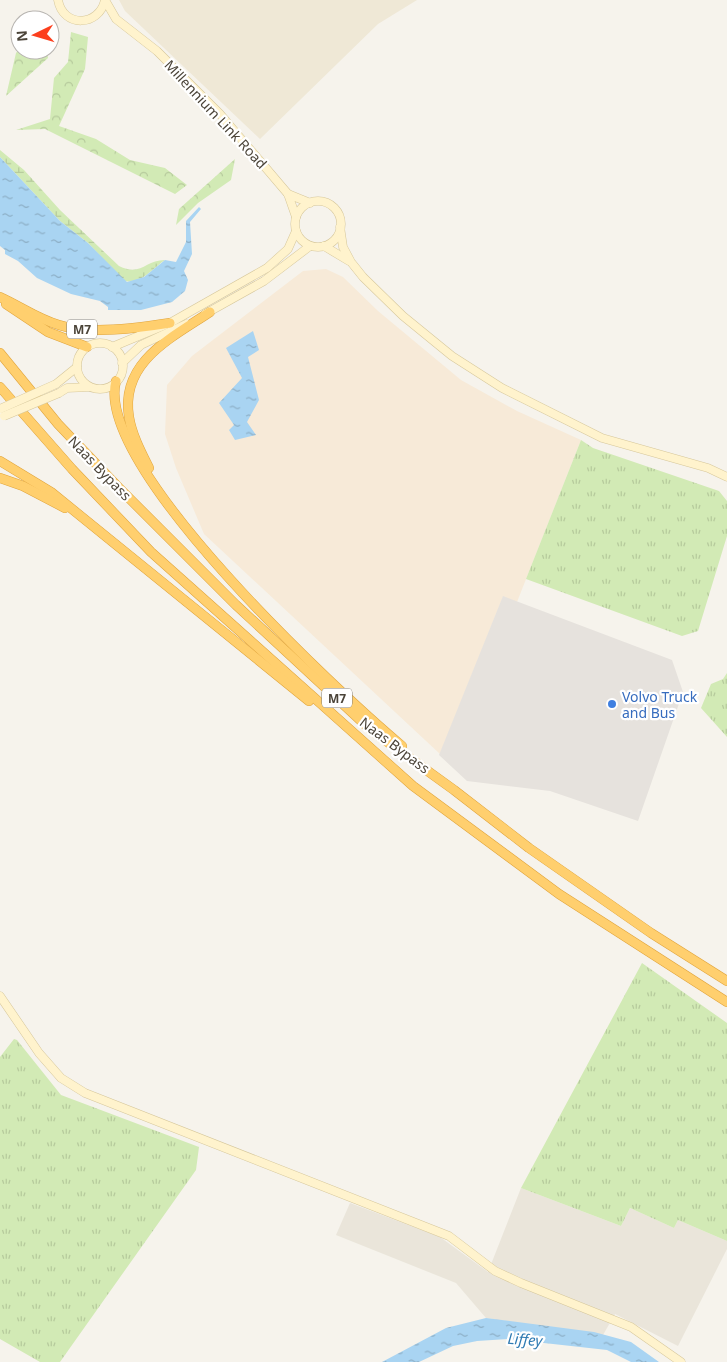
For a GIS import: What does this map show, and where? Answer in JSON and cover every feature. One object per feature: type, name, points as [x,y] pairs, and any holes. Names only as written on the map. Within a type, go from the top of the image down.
[{"type":"highway","name":"M7","points":[[0,298],[39,318],[75,330],[128,328],[170,323]]},
{"type":"highway","name":"M7","points":[[0,298],[16,312],[48,332],[87,347]]},
{"type":"highway","name":"M7","points":[[159,491],[132,431],[128,404],[133,377],[143,360],[155,349],[210,312]]},
{"type":"highway","name":"Naas Bypass","points":[[0,353],[58,424],[236,605],[372,730],[537,854],[651,933],[727,981]]},
{"type":"highway","name":"M7","points":[[116,382],[114,391],[115,403],[120,422],[146,475],[255,608],[310,662],[454,790]]},
{"type":"highway","name":"Naas Bypass","points":[[0,387],[72,469],[151,552],[413,786],[559,894],[727,1002]]},
{"type":"highway","name":"M7","points":[[0,461],[51,492],[85,518],[286,684],[348,729]]},
{"type":"highway","name":"M7","points":[[0,478],[23,486],[85,518]]},
{"type":"main road","name":"Millennium Link Road","points":[[58,0],[62,11],[72,19],[84,21],[96,16],[106,15],[116,19],[157,51],[220,114],[288,194],[296,217]]},
{"type":"main road","name":"Millennium Link Road","points":[[105,0],[116,19]]},
{"type":"main road","points":[[96,16],[105,0]]},
{"type":"main road","name":"Millennium Link Road","points":[[288,194],[310,203]]},
{"type":"main road","points":[[112,347],[170,323],[267,268],[288,249],[296,230],[296,217],[299,211],[310,203],[329,204],[338,214],[343,247],[351,262],[402,316],[452,356],[502,388],[602,438],[718,471],[727,477]]},
{"type":"main road","points":[[324,246],[335,239],[340,227]]},
{"type":"main road","points":[[296,230],[299,237],[310,246]]},
{"type":"main road","points":[[122,364],[141,345],[210,312],[264,281],[310,246],[324,246],[351,262]]},
{"type":"main road","points":[[2,417],[60,393],[67,388],[91,387],[102,389],[116,382],[122,370],[122,364],[119,354],[112,347],[100,343],[87,347],[80,355],[77,367],[81,379],[91,387]]},
{"type":"main road","points":[[0,408],[56,384],[77,367]]},
{"type":"main road","points":[[718,471],[727,470]]},
{"type":"main road","points":[[0,996],[40,1053],[61,1078],[85,1093],[449,1236],[495,1271],[521,1284],[631,1327],[681,1362]]},
{"type":"shaded area","points":[[119,0],[417,0],[378,24],[260,139],[125,11]]},
{"type":"shaded area","points":[[326,269],[343,277],[378,311],[461,380],[517,411],[581,440],[517,602],[503,597],[440,754],[204,534],[176,468],[165,434],[167,385],[192,356],[303,271]]},
{"type":"shaded area","points":[[503,596],[672,660],[683,692],[638,821],[550,791],[467,781],[439,755]]},
{"type":"shaded area","points":[[521,1188],[621,1226],[630,1208],[674,1228],[678,1220],[727,1241],[727,1249],[678,1346],[615,1314],[603,1335],[486,1318],[456,1283],[336,1235],[350,1203],[440,1237],[488,1272]]},
{"type":"green space","points":[[71,32],[88,37],[85,69],[59,126],[96,139],[130,160],[165,168],[187,185],[175,194],[45,129],[16,130],[50,119],[54,78],[68,62]]},
{"type":"green space","points":[[14,60],[46,60],[6,96]]},
{"type":"green space","points":[[0,150],[24,170],[60,210],[119,266],[133,270],[152,262],[165,260],[140,279],[135,281],[123,280],[88,243],[60,221],[0,157]]},
{"type":"green space","points":[[235,159],[231,180],[198,203],[176,225],[179,209]]},
{"type":"green space","points":[[581,440],[593,448],[719,491],[727,501],[727,536],[698,631],[682,636],[526,579]]},
{"type":"green space","points":[[727,673],[727,737],[701,708],[711,684],[723,679]]},
{"type":"green space","points":[[642,963],[727,1023],[727,1241],[678,1220],[674,1228],[630,1208],[621,1226],[521,1188]]},
{"type":"green space","points":[[14,1039],[17,1040],[61,1095],[199,1147],[196,1170],[60,1362],[40,1362],[0,1339],[0,1057]]},
{"type":"water","points":[[0,157],[60,221],[88,243],[127,282],[144,277],[165,260],[176,262],[186,242],[186,221],[199,207],[201,209],[190,222],[192,254],[184,271],[188,280],[185,291],[172,302],[141,310],[108,310],[108,307],[100,301],[71,294],[37,278],[18,261],[5,254],[5,250],[0,246]]},
{"type":"water","points":[[253,331],[259,350],[248,357],[259,400],[247,422],[256,435],[235,440],[229,430],[234,425],[219,403],[242,378],[226,348]]},
{"type":"water","name":"Liffey","points":[[486,1318],[594,1332],[631,1342],[659,1362],[631,1362],[607,1350],[508,1339],[477,1341],[453,1346],[419,1362],[382,1362],[446,1328]]},
{"type":"place","name":"Volvo Truck and Bus","points":[[612,704]]}]
